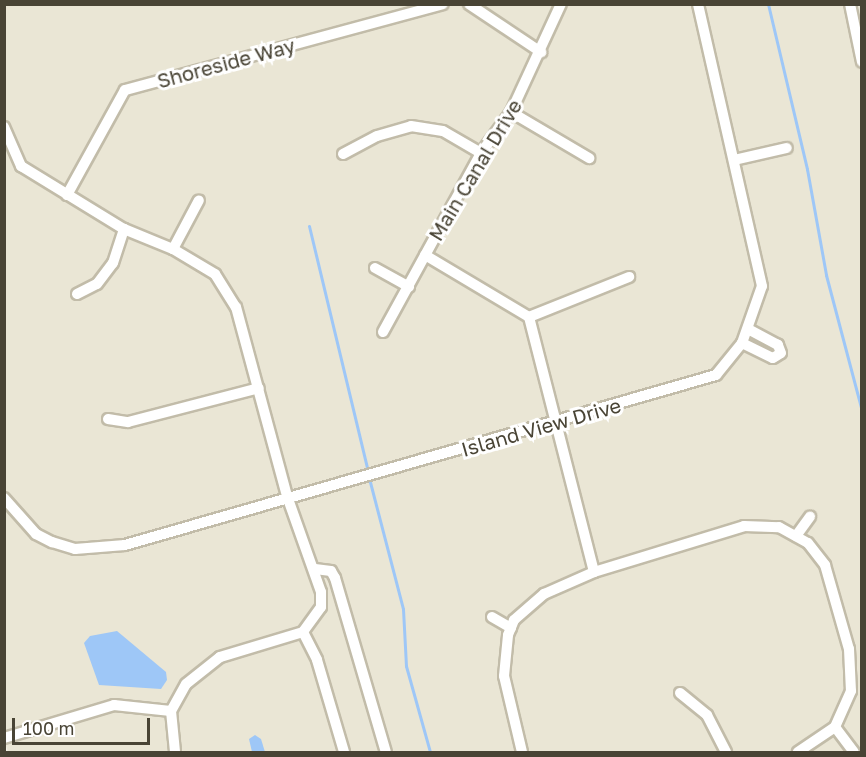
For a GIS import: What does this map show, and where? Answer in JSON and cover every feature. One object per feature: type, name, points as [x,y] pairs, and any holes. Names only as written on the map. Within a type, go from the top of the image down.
[{"type":"street","name":"Shoreside Way","points":[[67,195],[125,90],[443,4]]},
{"type":"street","points":[[469,4],[541,52]]},
{"type":"street","name":"Main Canal Drive","points":[[383,332],[481,153],[511,112],[541,52],[561,4]]},
{"type":"street","name":"Island View Drive","points":[[4,498],[36,534],[75,549],[125,544],[287,496],[556,424],[716,375],[742,343],[762,286],[698,4]]},
{"type":"street","points":[[850,4],[861,62]]},
{"type":"street","points":[[511,112],[589,158]]},
{"type":"street","points":[[343,154],[377,136],[411,126],[443,131],[481,153]]},
{"type":"street","points":[[4,127],[21,166],[124,229],[173,249],[215,274],[236,308],[287,496],[315,568],[321,592],[321,607],[303,632],[220,657],[186,684],[171,711],[175,753]]},
{"type":"street","points":[[734,160],[787,148]]},
{"type":"street","points":[[173,249],[199,200]]},
{"type":"street","points":[[77,294],[97,284],[113,263],[124,229]]},
{"type":"street","points":[[425,255],[528,317],[594,572]]},
{"type":"street","points":[[375,268],[409,287]]},
{"type":"street","points":[[528,317],[629,277]]},
{"type":"street","points":[[742,343],[773,358],[781,353],[778,345],[748,329]]},
{"type":"street","points":[[108,419],[128,422],[259,388]]},
{"type":"street","points":[[796,536],[810,517]]},
{"type":"street","points":[[522,753],[504,676],[514,620],[544,594],[594,572],[744,526],[779,527],[808,543],[825,565],[849,649],[851,691],[835,728],[798,753]]},
{"type":"street","points":[[315,568],[331,571],[335,578],[386,753]]},
{"type":"street","points":[[492,617],[511,628]]},
{"type":"street","points":[[303,632],[317,660],[344,753]]},
{"type":"street","points":[[680,693],[707,715],[726,753]]},
{"type":"street","points":[[4,738],[114,705],[171,711]]},
{"type":"street","points":[[835,728],[854,753]]},
{"type":"shaded area","points":[[4,5],[861,5],[861,752],[8,752],[4,740]]},
{"type":"water","points":[[117,631],[166,672],[167,680],[161,689],[99,685],[84,643],[90,636]]},
{"type":"water","points":[[255,735],[261,739],[265,752],[252,752],[249,739]]},
{"type":"waterway","points":[[768,4],[807,169],[826,275],[862,411]]},
{"type":"waterway","points":[[309,226],[367,467]]},
{"type":"waterway","points":[[370,482],[403,609],[406,666],[430,752]]}]
